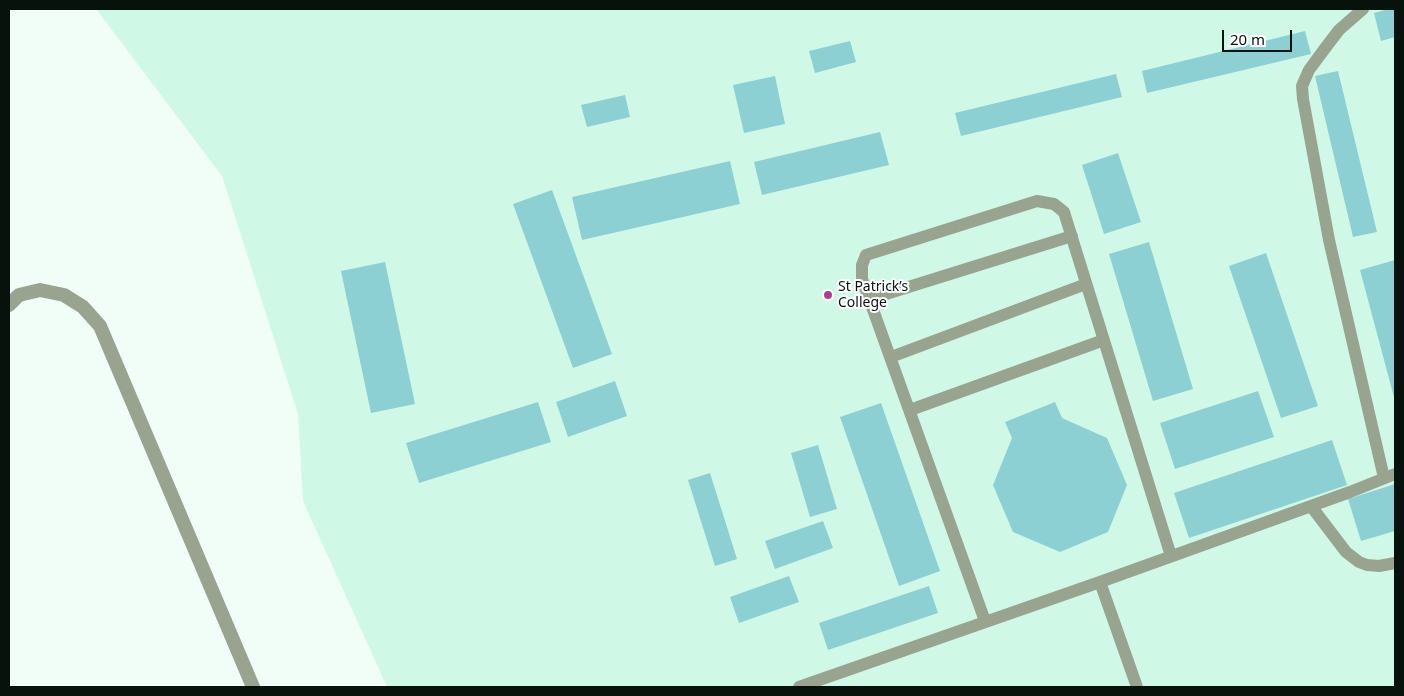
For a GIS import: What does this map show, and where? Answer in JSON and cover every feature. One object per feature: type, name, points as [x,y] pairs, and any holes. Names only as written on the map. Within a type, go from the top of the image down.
[{"type":"street","points":[[9,305],[19,296],[40,290],[64,295],[83,307],[100,326],[253,687]]},
{"type":"lane","points":[[799,687],[1100,582],[1389,476],[1330,240],[1302,86],[1309,70],[1339,30],[1363,9]]},
{"type":"lane","points":[[985,621],[862,278],[862,265],[866,255],[1037,201],[1054,204],[1064,212],[1171,556]]},
{"type":"lane","points":[[870,299],[1072,236]]},
{"type":"lane","points":[[891,357],[1086,284]]},
{"type":"lane","points":[[910,410],[1104,340]]},
{"type":"lane","points":[[1311,506],[1346,552],[1359,562],[1380,566],[1395,563]]},
{"type":"lane","points":[[1100,582],[1137,687]]},
{"type":"shaded area","name":"St Patrick’s College","points":[[96,9],[1395,9],[1395,687],[387,687],[303,501],[298,414],[222,176]]},
{"type":"building","points":[[1395,9],[1395,37],[1381,41],[1374,13]]},
{"type":"building","points":[[1305,31],[1311,54],[1147,93],[1142,71]]},
{"type":"building","points":[[850,41],[856,62],[815,73],[809,51]]},
{"type":"building","points":[[1338,71],[1377,232],[1353,237],[1315,76]]},
{"type":"building","points":[[1116,74],[1122,97],[961,136],[955,113]]},
{"type":"building","points":[[775,76],[785,124],[744,133],[733,85]]},
{"type":"building","points":[[625,95],[630,117],[587,127],[581,105]]},
{"type":"building","points":[[880,132],[889,165],[762,195],[754,162]]},
{"type":"building","points":[[1118,153],[1141,222],[1104,234],[1082,165]]},
{"type":"building","points":[[730,161],[740,204],[582,240],[572,197]]},
{"type":"building","points":[[552,190],[612,354],[573,368],[513,204]]},
{"type":"building","points":[[1149,242],[1193,389],[1153,401],[1109,254]]},
{"type":"building","points":[[1266,253],[1318,406],[1281,418],[1229,266]]},
{"type":"building","points":[[1395,260],[1395,401],[1360,270]]},
{"type":"building","points":[[385,262],[415,404],[371,413],[341,271]]},
{"type":"building","points":[[615,381],[627,416],[568,437],[556,402]]},
{"type":"building","points":[[1258,391],[1274,437],[1175,469],[1160,423]]},
{"type":"building","points":[[538,402],[551,442],[419,483],[406,443]]},
{"type":"building","points":[[1055,402],[1062,418],[1107,438],[1127,485],[1108,532],[1060,552],[1013,532],[993,485],[1012,438],[1005,422]]},
{"type":"building","points":[[881,403],[940,571],[899,586],[840,417]]},
{"type":"building","points":[[1332,440],[1347,485],[1189,538],[1174,493]]},
{"type":"building","points":[[818,445],[837,509],[810,517],[791,453]]},
{"type":"building","points":[[710,473],[737,559],[715,566],[688,480]]},
{"type":"building","points":[[1395,484],[1395,531],[1361,541],[1348,499]]},
{"type":"building","points":[[823,521],[833,548],[775,569],[765,541]]},
{"type":"building","points":[[789,576],[799,602],[739,623],[730,597]]},
{"type":"building","points":[[929,586],[938,613],[828,650],[819,623]]},
{"type":"place","name":"St Patrick’s College","points":[[828,295]]}]
